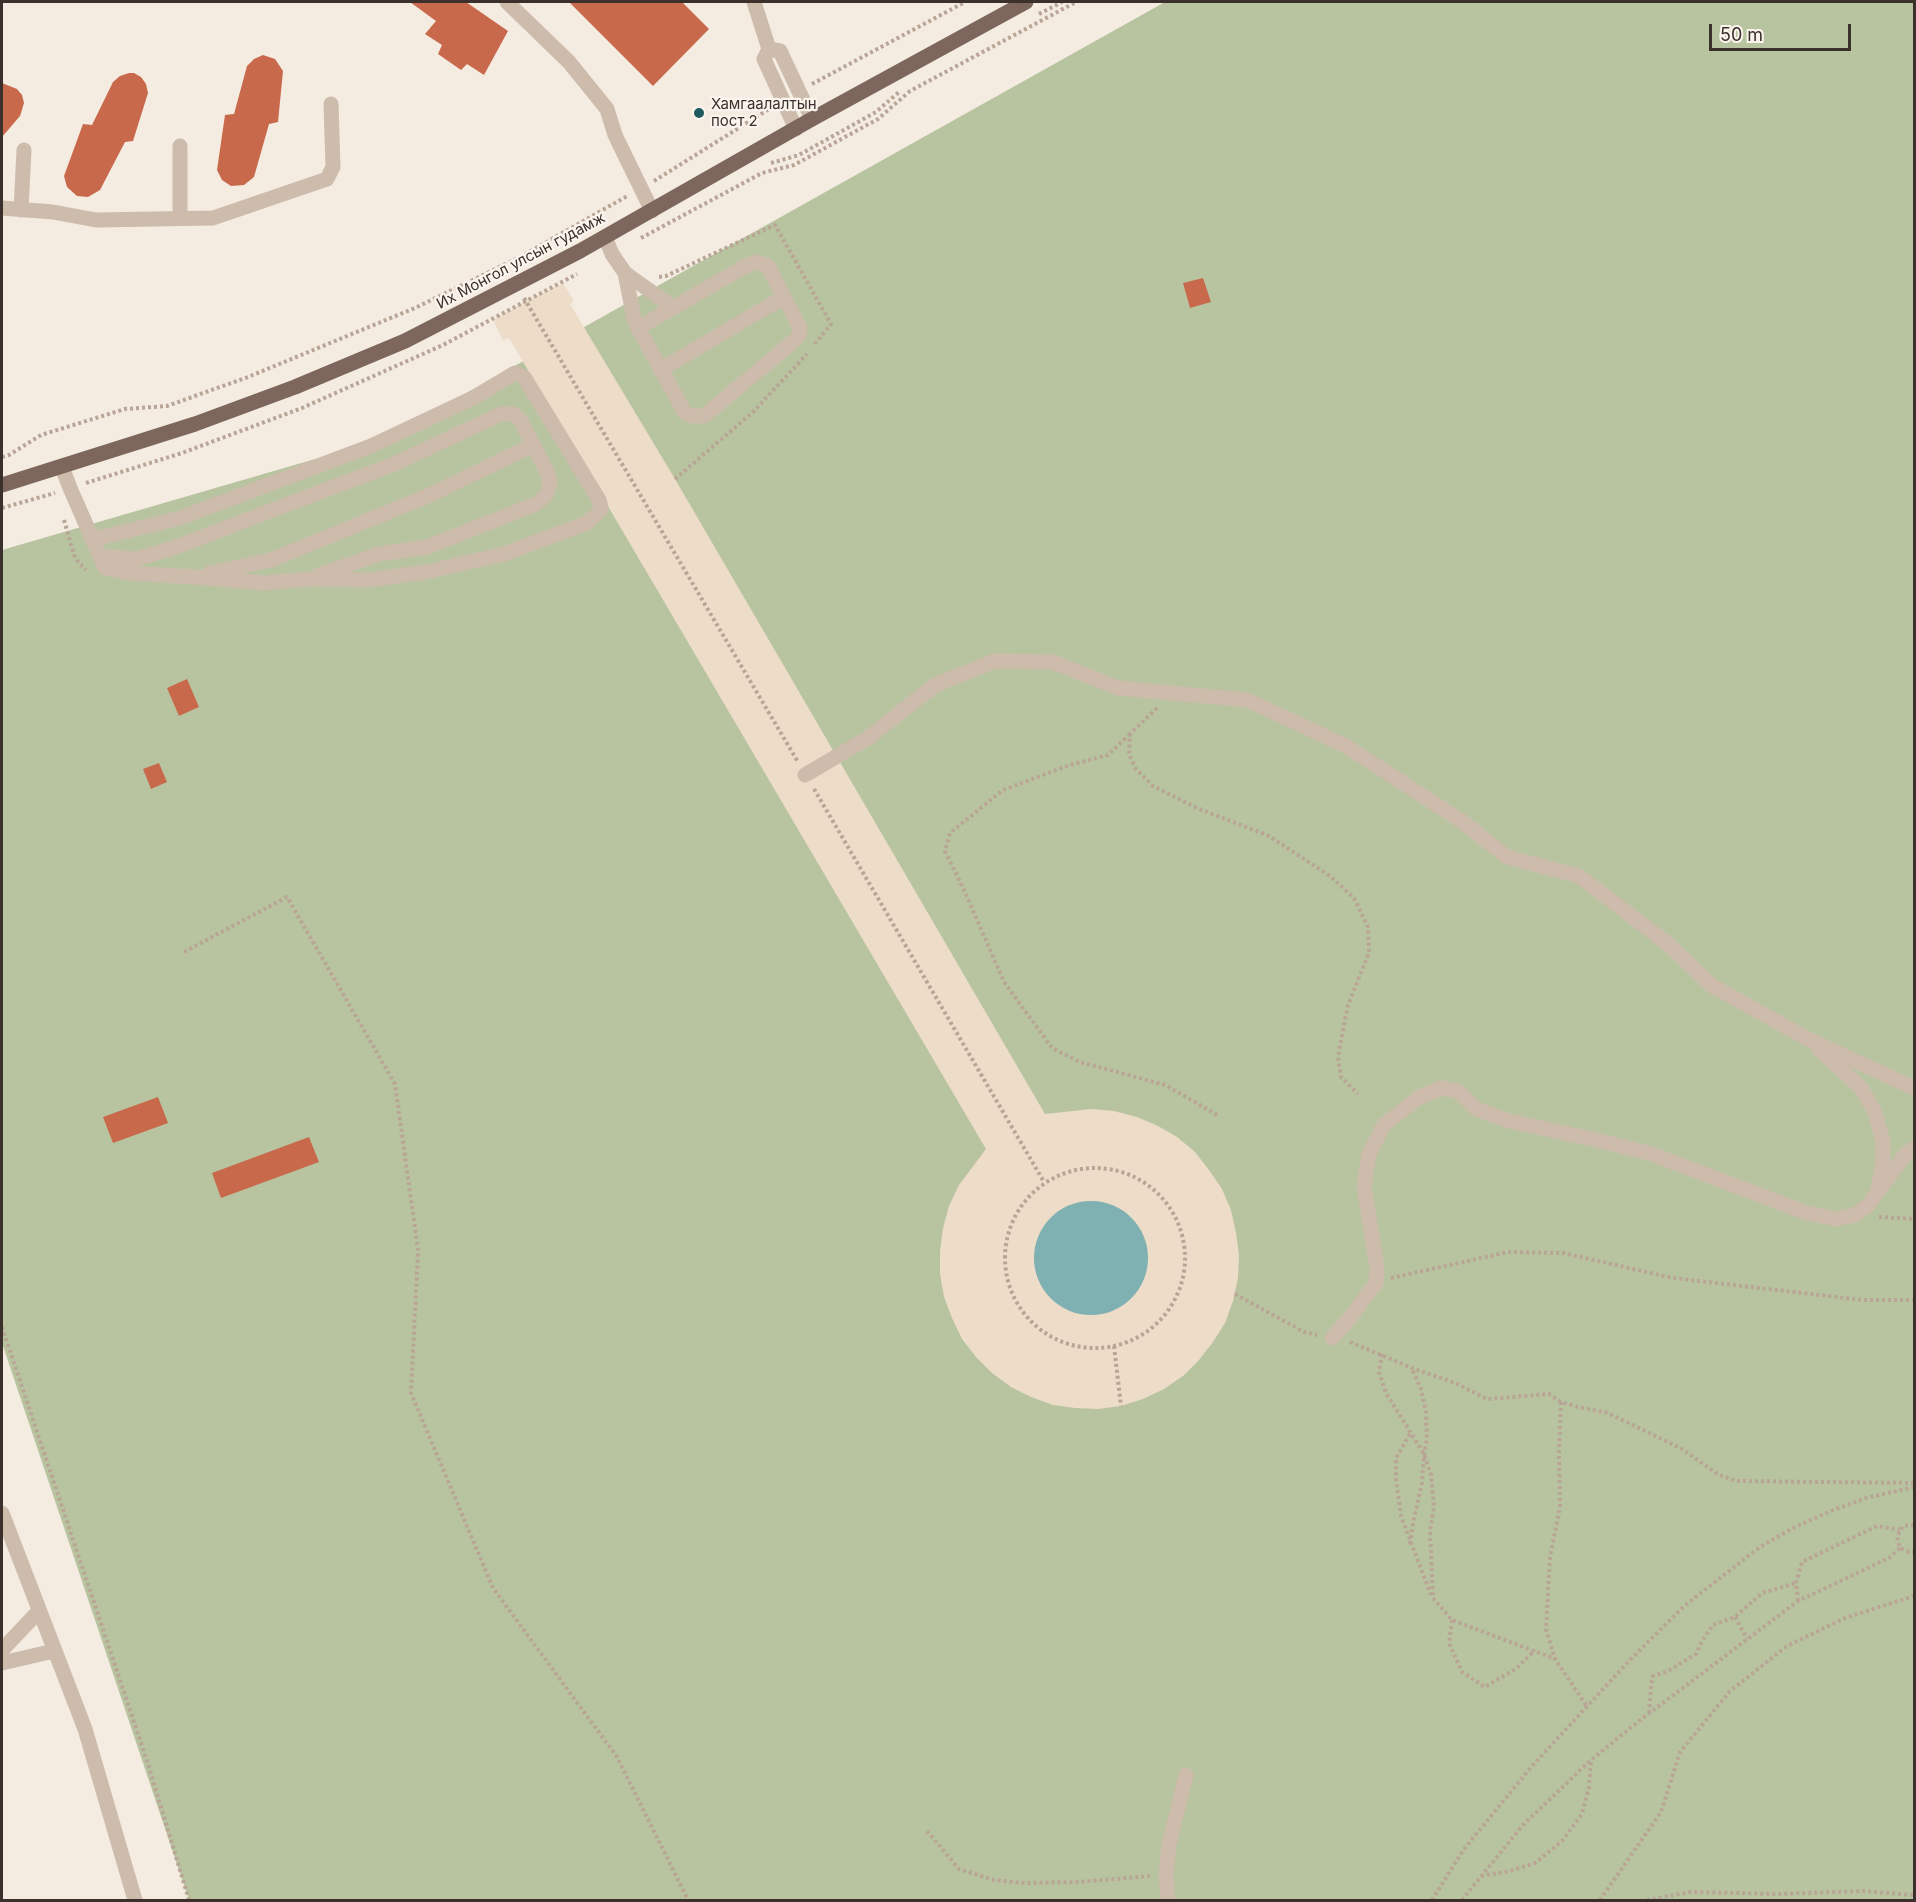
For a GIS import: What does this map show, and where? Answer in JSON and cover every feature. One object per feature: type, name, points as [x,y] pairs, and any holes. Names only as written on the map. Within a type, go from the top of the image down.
[{"type":"main road","name":"Их Монгол улсын гудамж","points":[[2,484],[195,424],[396,345],[472,308],[605,237],[812,119],[1026,2]]},
{"type":"street","points":[[507,2],[569,62],[607,109],[615,135],[652,211]]},
{"type":"street","points":[[754,2],[769,49],[764,59],[796,129]]},
{"type":"street","points":[[769,49],[780,51],[812,119]]},
{"type":"street","points":[[2,208],[53,212],[96,220],[213,218],[327,179],[333,167],[331,105]]},
{"type":"street","points":[[180,146],[180,218]]},
{"type":"street","points":[[21,210],[24,150]]},
{"type":"street","points":[[605,237],[612,254],[625,273],[674,308]]},
{"type":"street","points":[[625,273],[638,328],[685,413],[693,416],[704,416],[795,340],[800,328],[768,266],[755,262],[638,328]]},
{"type":"street","points":[[660,370],[784,297]]},
{"type":"street","points":[[62,467],[105,568],[128,573],[263,583],[308,579],[369,580],[426,572],[504,554],[587,523],[600,511],[601,507],[599,500],[524,377],[515,373],[475,397],[371,446],[180,518],[94,539]]},
{"type":"street","points":[[101,556],[136,559],[173,548],[394,464],[501,414],[514,414],[521,421],[548,474],[550,483],[546,495],[536,504],[427,547],[379,555],[308,579]]},
{"type":"street","points":[[195,577],[271,560],[430,495],[533,445]]},
{"type":"street","points":[[805,775],[868,738],[935,685],[995,661],[1053,662],[1118,688],[1247,700],[1346,746],[1460,820],[1507,857],[1579,876],[1668,944],[1711,985],[1810,1040],[1914,1088]]},
{"type":"street","points":[[1810,1040],[1861,1088],[1874,1110],[1883,1141],[1878,1189]]},
{"type":"street","points":[[1332,1338],[1376,1283],[1377,1268],[1364,1185],[1369,1154],[1384,1125],[1418,1098],[1442,1088],[1458,1091],[1476,1109],[1509,1121],[1652,1154],[1804,1212],[1836,1220],[1855,1215],[1868,1205],[1905,1155],[1914,1148]]},
{"type":"street","points":[[2,1513],[38,1612],[85,1729],[135,1900]]},
{"type":"street","points":[[2,1650],[38,1612]]},
{"type":"street","points":[[2,1663],[54,1651]]},
{"type":"street","points":[[1167,1900],[1166,1874],[1173,1823],[1186,1775]]},
{"type":"path","points":[[799,92],[965,2]]},
{"type":"path","points":[[638,240],[762,173],[794,165],[822,150],[878,119],[910,91],[1076,2]]},
{"type":"path","points":[[2,457],[41,435],[125,409],[167,406],[248,376],[415,308],[522,256],[641,188],[782,100]]},
{"type":"path","points":[[656,278],[666,276],[775,225],[831,324],[797,366],[752,413],[675,479]]},
{"type":"path","points":[[523,296],[1044,1182]]},
{"type":"path","points":[[1175,693],[1108,755],[1070,765],[1003,790],[950,833],[945,851],[1004,982],[1052,1048],[1080,1062],[1165,1085],[1219,1116]]},
{"type":"path","points":[[1130,734],[1129,754],[1136,769],[1153,786],[1197,808],[1269,836],[1330,876],[1354,898],[1368,927],[1369,953],[1348,1005],[1338,1057],[1341,1077],[1358,1094]]},
{"type":"path","points":[[184,952],[287,897],[395,1084],[418,1250],[411,1393],[493,1588],[617,1757],[688,1900]]},
{"type":"path","points":[[1102,1167],[1131,1174],[1156,1190],[1175,1214],[1185,1242],[1185,1272],[1175,1301],[1157,1324],[1132,1341],[1114,1346],[1104,1348],[1074,1346],[1046,1335],[1024,1314],[1010,1288],[1004,1259],[1009,1229],[1023,1203],[1044,1182],[1072,1170],[1102,1167]]},
{"type":"path","points":[[1855,1215],[1914,1219]]},
{"type":"path","points":[[1376,1283],[1402,1275],[1508,1252],[1563,1253],[1672,1278],[1863,1300],[1914,1300]]},
{"type":"path","points":[[1235,1294],[1304,1332],[1354,1343],[1412,1368],[1455,1383],[1487,1399],[1549,1394],[1561,1402],[1608,1413],[1682,1449],[1719,1475],[1737,1480],[1914,1485]]},
{"type":"path","points":[[2,1327],[148,1764],[189,1900]]},
{"type":"path","points":[[1114,1346],[1121,1406]]},
{"type":"path","points":[[1382,1354],[1379,1372],[1386,1393],[1424,1454],[1431,1475],[1434,1506],[1430,1532],[1432,1598]]},
{"type":"path","points":[[1410,1544],[1422,1483],[1427,1439],[1426,1412],[1421,1389],[1412,1368]]},
{"type":"path","points":[[1561,1402],[1560,1507],[1550,1557],[1546,1629],[1555,1659],[1586,1705]]},
{"type":"path","points":[[1410,1434],[1396,1458],[1396,1480],[1401,1516],[1432,1598],[1452,1620],[1555,1659]]},
{"type":"path","points":[[1432,1900],[1478,1831],[1532,1766],[1586,1705],[1684,1606],[1760,1547],[1795,1527],[1866,1498],[1914,1485]]},
{"type":"path","points":[[1914,1525],[1907,1525],[1900,1530],[1897,1537],[1900,1548],[1914,1552]]},
{"type":"path","points":[[1798,1601],[1796,1583],[1802,1562],[1877,1526],[1900,1530]]},
{"type":"path","points":[[1462,1900],[1523,1826],[1591,1760],[1649,1713],[1798,1601],[1889,1558],[1900,1548]]},
{"type":"path","points":[[1649,1713],[1653,1676],[1668,1671],[1696,1654],[1713,1625],[1735,1617],[1762,1593],[1796,1583]]},
{"type":"path","points":[[1600,1900],[1661,1812],[1680,1752],[1730,1691],[1787,1646],[1845,1618],[1914,1596]]},
{"type":"path","points":[[1735,1617],[1748,1639]]},
{"type":"path","points":[[1452,1620],[1449,1643],[1462,1672],[1485,1687],[1517,1668],[1534,1650]]},
{"type":"path","points":[[1480,1876],[1510,1871],[1535,1863],[1562,1841],[1582,1814],[1589,1787],[1591,1760]]},
{"type":"path","points":[[927,1831],[959,1869],[994,1880],[1024,1883],[1077,1882],[1166,1874]]},
{"type":"path","points":[[1647,1900],[1691,1892],[1778,1894],[1862,1891],[1914,1895]]},
{"type":"green space","points":[[1165,2],[1914,2],[1914,1900],[189,1900],[2,1343],[2,550],[384,439]]},
{"type":"shaded area","points":[[563,283],[574,301],[570,304],[675,479],[1045,1114],[1091,1109],[1114,1111],[1137,1117],[1177,1137],[1195,1152],[1222,1189],[1231,1210],[1239,1255],[1238,1278],[1233,1301],[1225,1323],[1199,1360],[1183,1376],[1164,1389],[1121,1406],[1098,1409],[1053,1405],[1011,1387],[992,1373],[962,1339],[944,1297],[940,1274],[940,1251],[949,1206],[959,1185],[986,1149],[509,338],[503,340],[493,320]]},
{"type":"water","points":[[1091,1201],[1113,1205],[1131,1218],[1144,1236],[1148,1258],[1144,1280],[1131,1298],[1113,1311],[1091,1315],[1069,1311],[1051,1298],[1038,1280],[1034,1258],[1038,1236],[1051,1218],[1069,1205]]},
{"type":"building","points":[[410,2],[466,2],[508,31],[484,75],[467,64],[461,70],[438,54],[442,45],[425,34],[436,21]]},
{"type":"building","points":[[569,2],[682,2],[709,29],[653,86]]},
{"type":"building","points":[[263,55],[275,59],[283,71],[278,122],[269,124],[254,177],[244,185],[231,186],[222,180],[217,170],[225,115],[234,114],[247,66],[254,59]]},
{"type":"building","points":[[129,73],[141,77],[148,93],[133,141],[125,142],[100,190],[88,197],[77,196],[67,187],[64,176],[83,124],[92,125],[113,82]]},
{"type":"building","points":[[2,83],[17,89],[24,103],[20,116],[2,137]]},
{"type":"building","points":[[1203,278],[1211,302],[1190,308],[1183,283]]},
{"type":"building","points":[[187,679],[199,707],[179,716],[167,688]]},
{"type":"building","points":[[159,763],[167,782],[151,789],[143,769]]},
{"type":"building","points":[[158,1097],[168,1123],[113,1143],[103,1117]]},
{"type":"building","points":[[309,1137],[319,1162],[221,1198],[212,1173]]},
{"type":"place","name":"Хамгаалалтын пост 2","points":[[699,113]]}]
